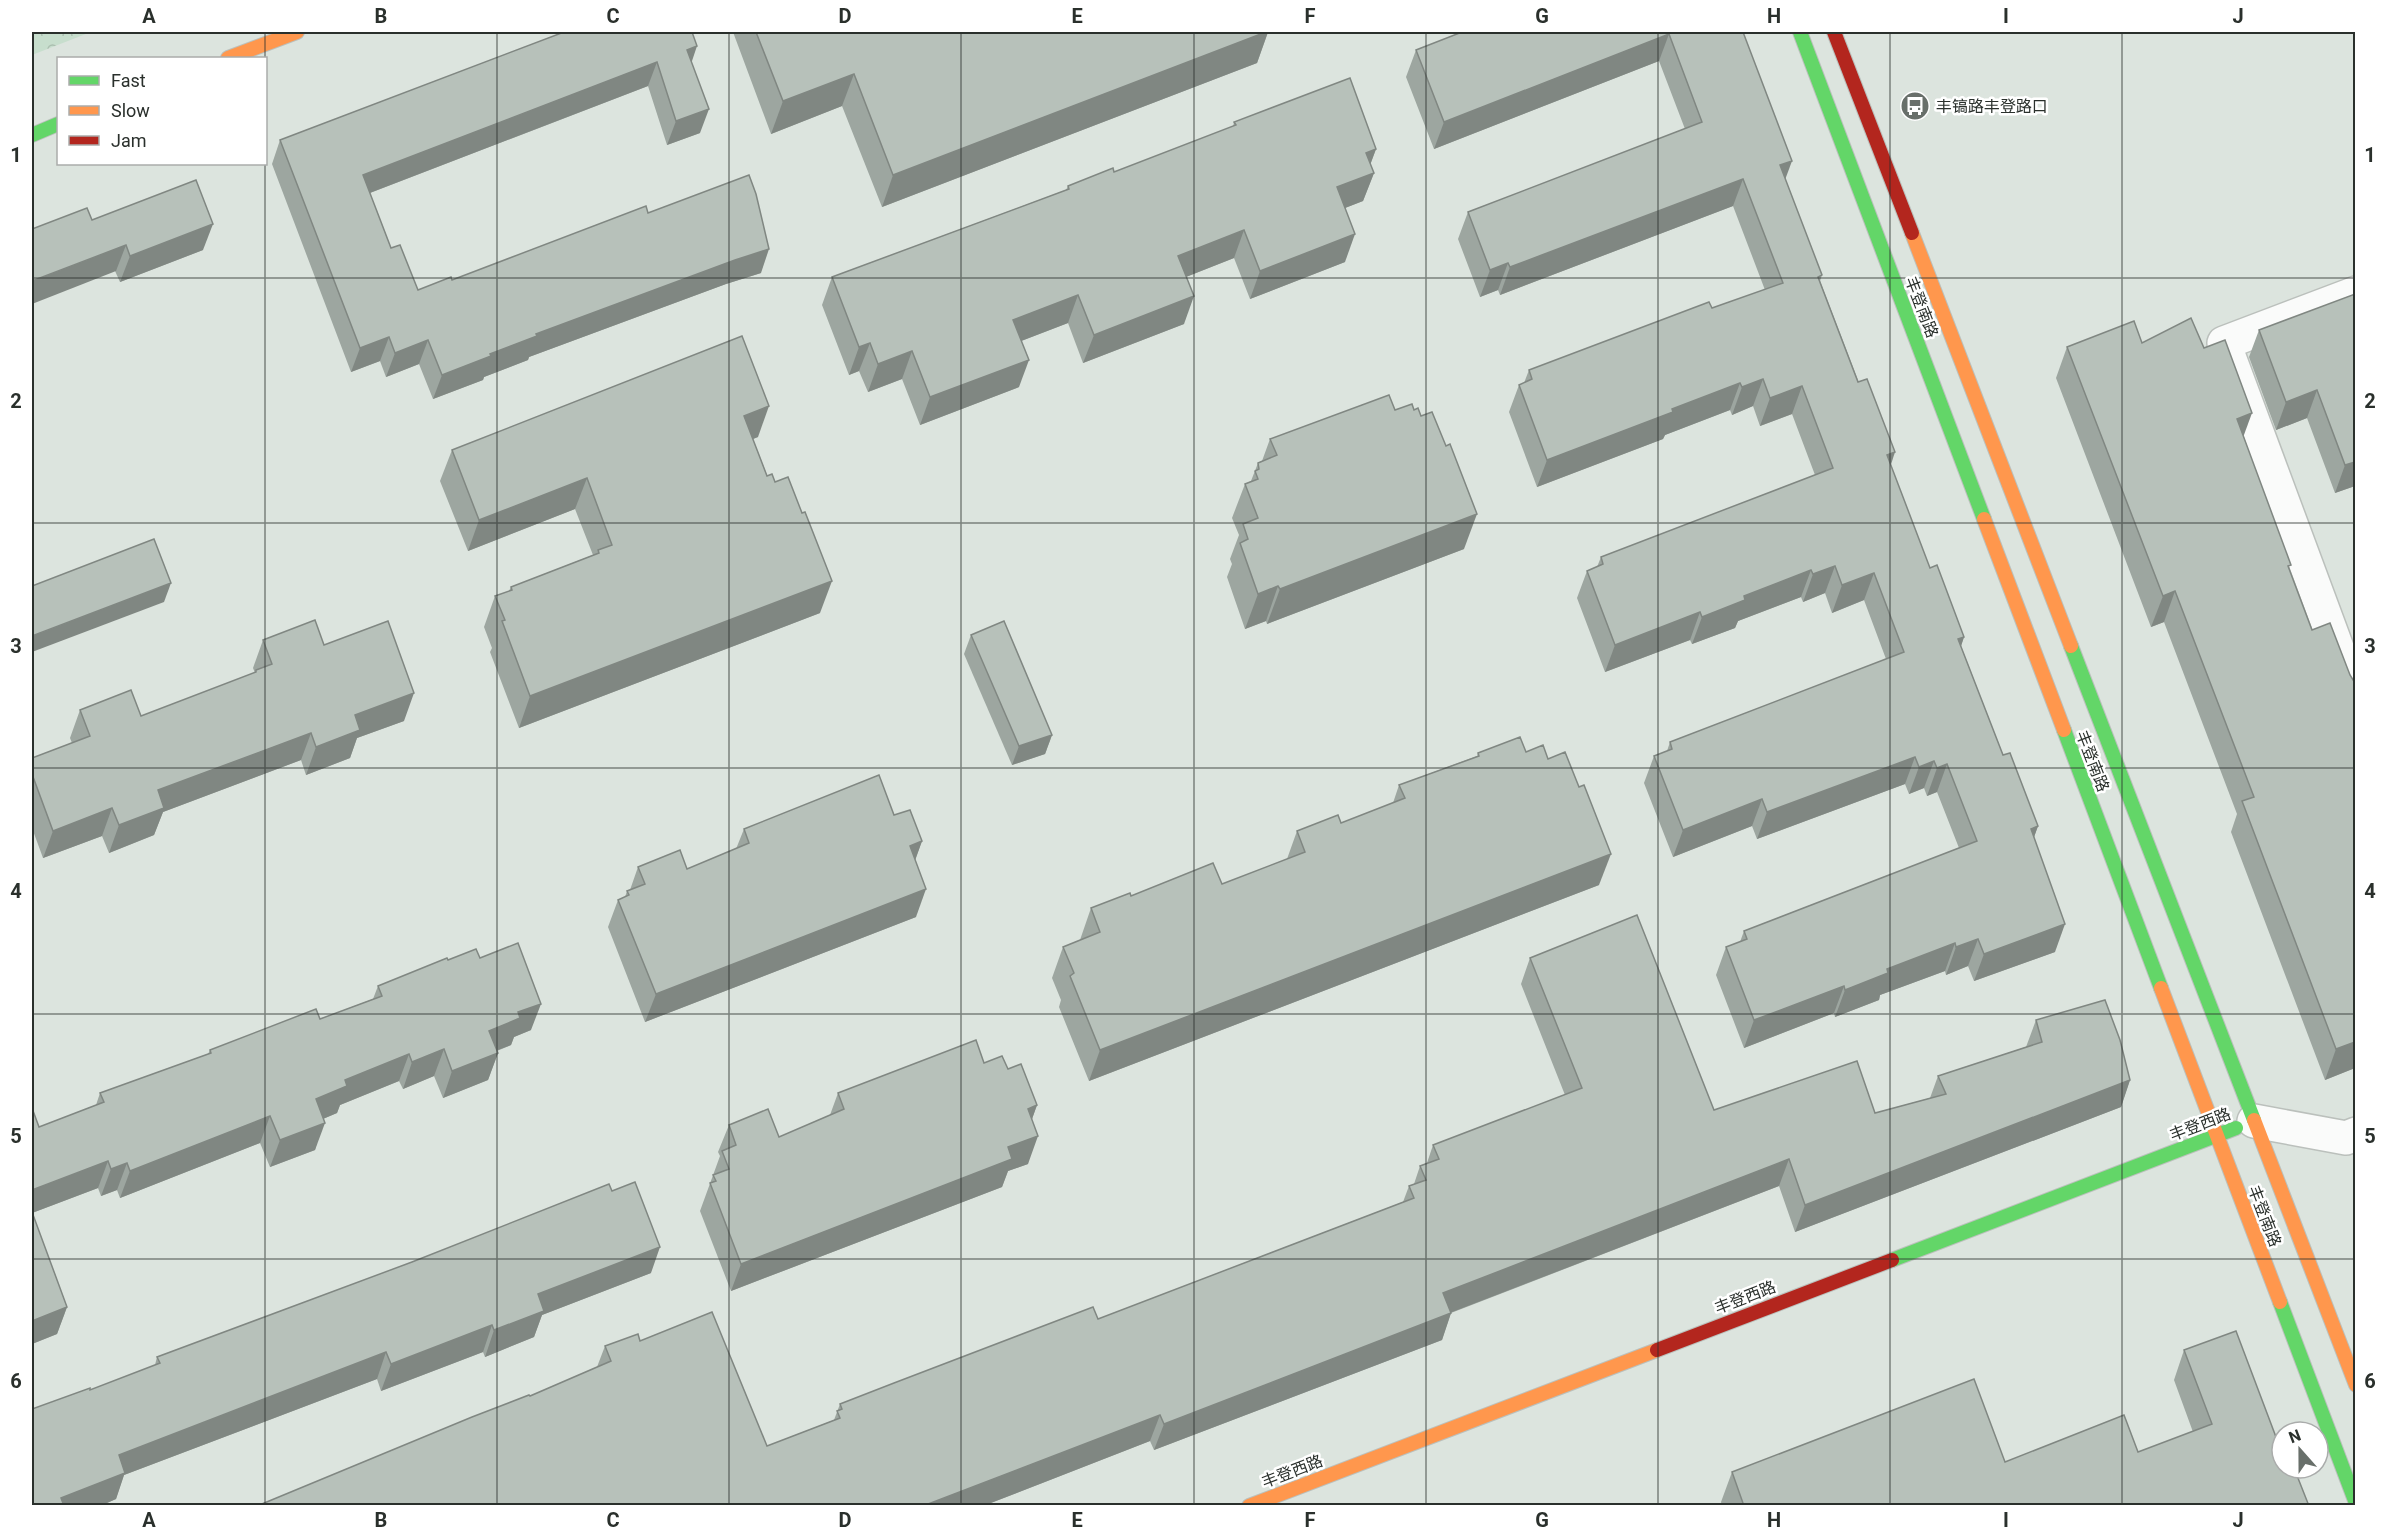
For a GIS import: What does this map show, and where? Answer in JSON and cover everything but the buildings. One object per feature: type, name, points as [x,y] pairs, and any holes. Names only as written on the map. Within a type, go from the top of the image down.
[{"type":"street","points":[[231,57],[297,32]]},
{"type":"street","name":"丰登南路","points":[[1800,32],[2355,1503]]},
{"type":"street","name":"丰登南路","points":[[1834,32],[2355,1385]]},
{"type":"street","points":[[32,135],[57,124]]},
{"type":"street","points":[[2355,293],[2224,343],[2355,699]]},
{"type":"street","points":[[2254,1121],[2346,1138],[2355,1134]]},
{"type":"street","name":"丰登西路","points":[[1249,1506],[2254,1121]]},
{"type":"green space","points":[[32,32],[91,32],[32,55]]},
{"type":"traffic: fast","points":[[1800,32],[1984,519]]},
{"type":"traffic: fast","points":[[32,135],[57,124]]},
{"type":"traffic: fast","points":[[2071,646],[2254,1120]]},
{"type":"traffic: fast","points":[[2064,730],[2161,988]]},
{"type":"traffic: fast","points":[[1892,1260],[2236,1128]]},
{"type":"traffic: fast","points":[[2280,1302],[2356,1503]]},
{"type":"traffic: slow","points":[[231,57],[297,32]]},
{"type":"traffic: slow","points":[[1912,233],[2071,646]]},
{"type":"traffic: slow","points":[[1984,519],[2064,730]]},
{"type":"traffic: slow","points":[[2161,988],[2280,1302]]},
{"type":"traffic: slow","points":[[2254,1120],[2356,1385]]},
{"type":"traffic: slow","points":[[1249,1506],[1657,1350]]},
{"type":"traffic: jam","points":[[1834,32],[1912,233]]},
{"type":"traffic: jam","points":[[1657,1350],[1892,1260]]},
{"type":"place","name":"丰镐路丰登路口","points":[[1915,106]]}]
